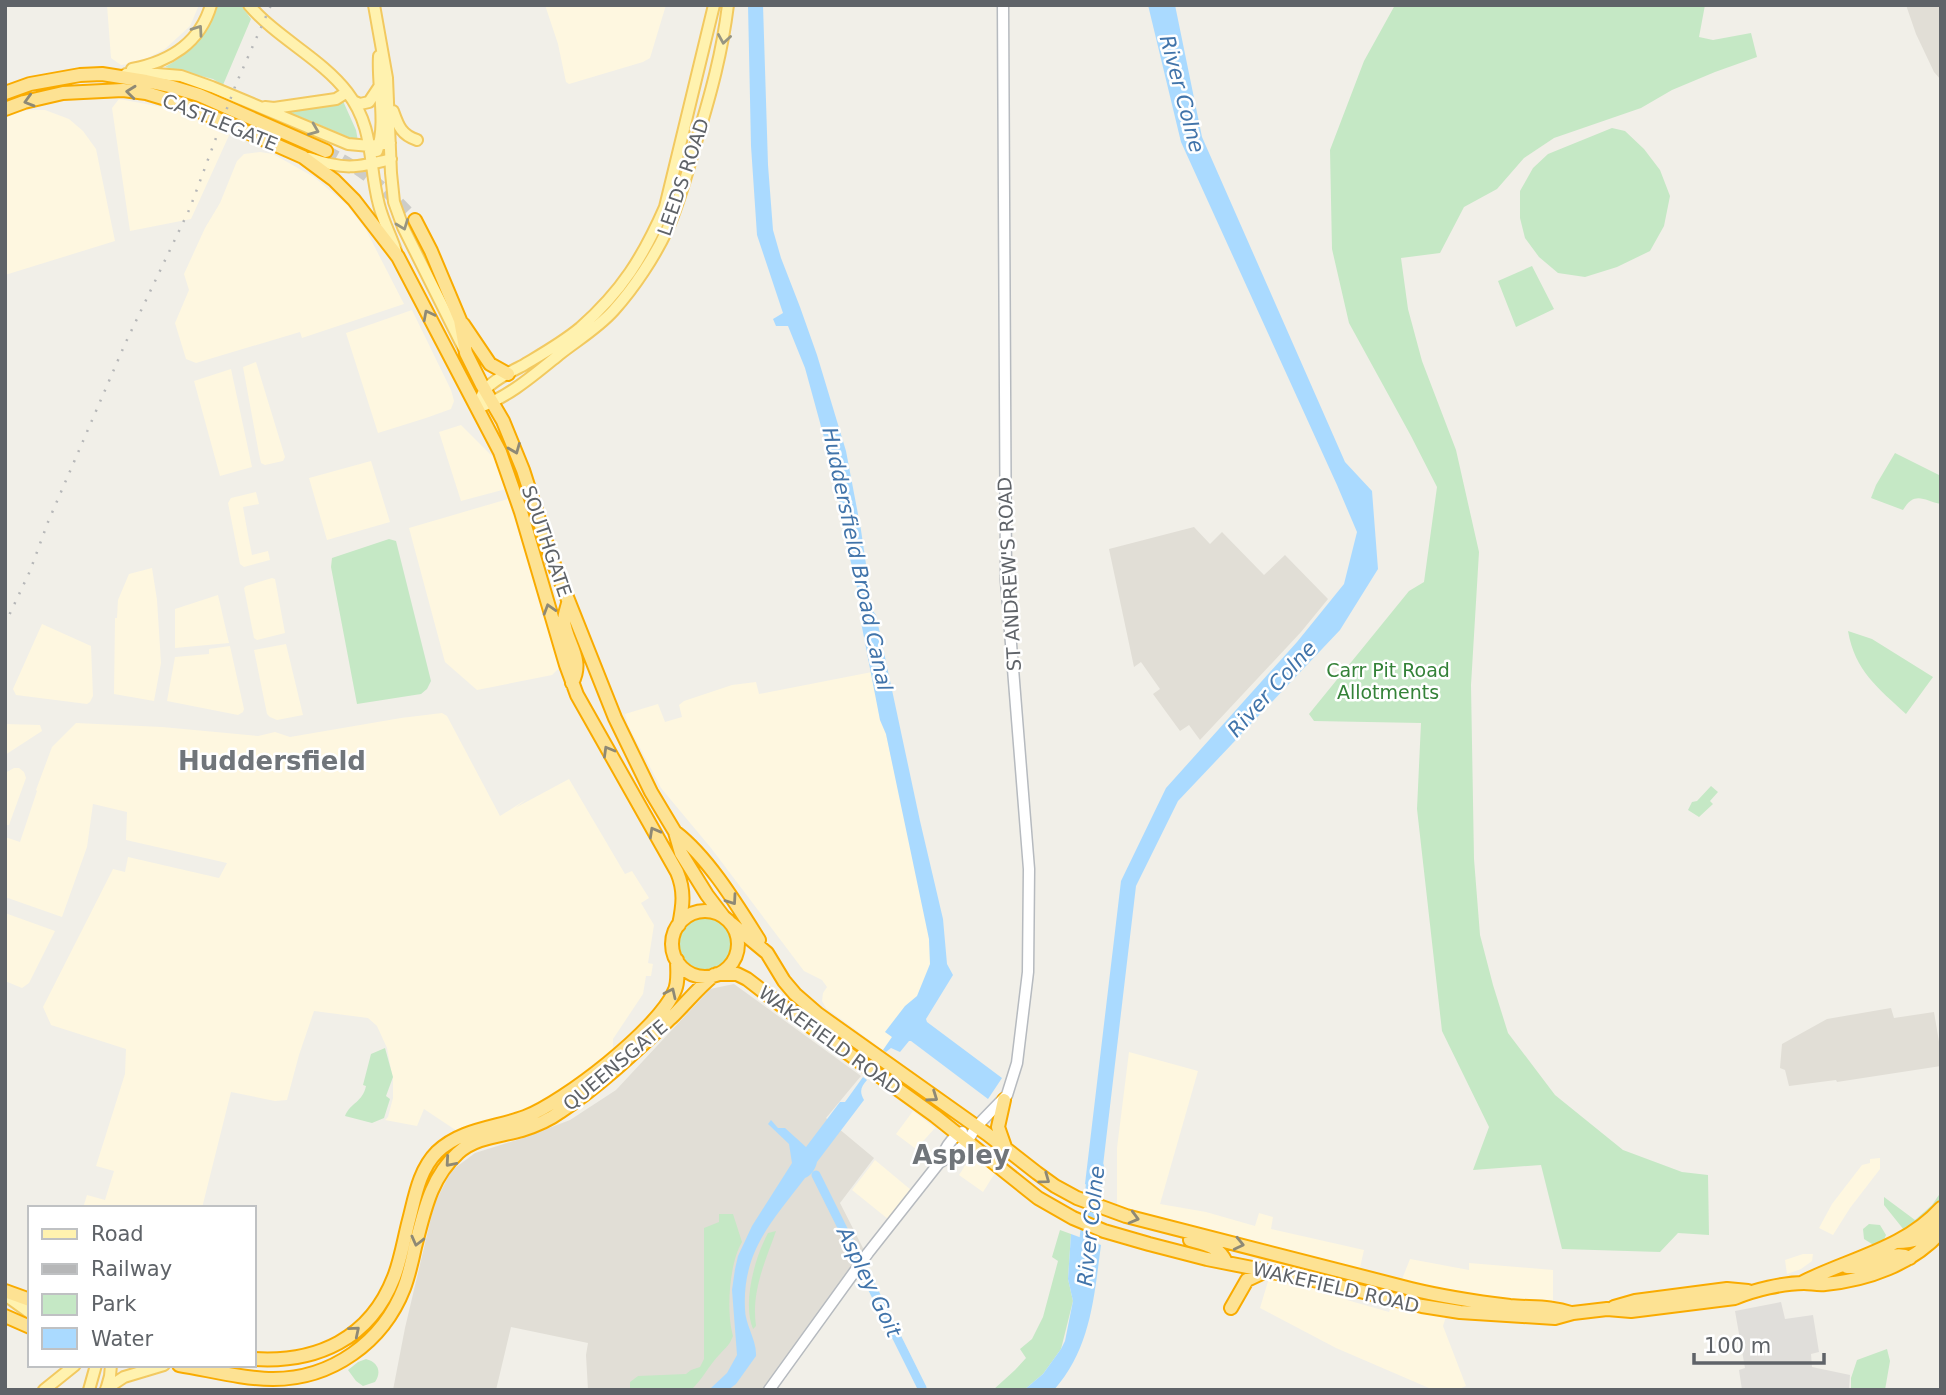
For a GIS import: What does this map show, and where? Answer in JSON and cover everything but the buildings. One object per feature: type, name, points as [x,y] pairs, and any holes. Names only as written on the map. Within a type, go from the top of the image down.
[{"type":"highway","name":"CASTLEGATE","points":[[5,93],[48,80],[102,74],[169,86],[199,95],[326,151]]},
{"type":"highway","name":"CASTLEGATE","points":[[5,109],[62,93],[123,90],[146,93],[204,113],[303,156]]},
{"type":"highway","name":"SOUTHGATE","points":[[303,156],[354,200],[376,225],[398,257],[500,452],[582,706],[682,884],[684,896],[678,925]]},
{"type":"highway","points":[[415,220],[460,320],[490,363],[508,374]]},
{"type":"highway","points":[[460,320],[466,353]]},
{"type":"highway","name":"SOUTHGATE","points":[[466,353],[503,421],[523,470],[568,603],[615,718],[651,792],[675,832],[681,853],[707,895],[727,920]]},
{"type":"highway","points":[[568,603],[564,620],[576,659],[572,676],[600,682]]},
{"type":"highway","points":[[675,832],[695,850],[767,953]]},
{"type":"highway","points":[[701,911],[715,912],[727,920],[738,937],[737,952],[730,966],[716,975],[707,976],[692,974],[681,966],[673,942],[678,925],[690,915],[701,911]]},
{"type":"highway","name":"WAKEFIELD ROAD","points":[[727,920],[767,953],[783,981],[811,1007],[1055,1186],[1077,1198],[1159,1225],[1449,1298],[1556,1308],[1571,1313]]},
{"type":"highway","name":"QUEENSGATE","points":[[256,1359],[296,1359],[321,1352],[343,1341],[363,1325],[379,1305],[393,1278],[422,1174],[437,1153],[455,1139],[480,1129],[523,1118],[545,1108],[593,1076],[640,1034],[663,1008],[676,988],[677,960]]},
{"type":"highway","name":"WAKEFIELD ROAD","points":[[716,975],[737,974],[747,979],[962,1138],[1038,1198],[1073,1218],[1104,1231],[1168,1250],[1444,1310],[1555,1318],[1571,1313],[1607,1309],[1634,1301],[1727,1289],[1749,1292],[1801,1283],[1824,1284],[1888,1269],[1925,1248],[1941,1232]]},
{"type":"highway","name":"QUEENSGATE","points":[[191,1367],[258,1378],[282,1378],[301,1376],[330,1367],[357,1352],[377,1333],[405,1288],[429,1193],[457,1153],[469,1145],[523,1130],[560,1112],[612,1073],[701,986],[716,975]]},
{"type":"highway","points":[[1004,1100],[998,1127],[1006,1149]]},
{"type":"highway","name":"WAKEFIELD ROAD","points":[[1801,1283],[1821,1272],[1896,1242],[1941,1208]]},
{"type":"highway","points":[[1896,1242],[1919,1240],[1941,1221]]},
{"type":"highway","points":[[1159,1225],[1171,1236],[1214,1247],[1226,1262]]},
{"type":"highway","points":[[1836,1268],[1864,1266],[1896,1254],[1910,1258]]},
{"type":"highway","points":[[1231,1308],[1247,1280],[1266,1271]]},
{"type":"highway","points":[[5,1293],[28,1299]]},
{"type":"highway","points":[[5,1316],[28,1326]]},
{"type":"main road","points":[[102,74],[153,64],[178,52],[197,33],[211,5]]},
{"type":"main road","points":[[249,5],[360,104],[369,102],[379,87]]},
{"type":"main road","points":[[374,5],[389,98],[399,128],[417,140]]},
{"type":"main road","name":"LEEDS ROAD","points":[[485,390],[555,347],[581,327],[617,292],[637,263],[654,234],[665,207],[714,5]]},
{"type":"main road","name":"LEEDS ROAD","points":[[477,408],[493,403],[588,333],[614,310],[642,274],[666,233],[717,73],[729,5]]},
{"type":"main road","name":"ST ANDREW'S ROAD","points":[[962,1138],[1004,1100],[1011,1087],[1017,1063],[1028,972],[1029,869],[1006,581],[1003,5]]},
{"type":"main road","points":[[379,33],[380,145]]},
{"type":"main road","name":"CASTLEGATE","points":[[102,74],[181,76],[348,144],[380,145]]},
{"type":"main road","points":[[258,107],[274,108],[350,96]]},
{"type":"main road","points":[[350,96],[380,145]]},
{"type":"main road","points":[[373,164],[380,145],[389,98]]},
{"type":"main road","name":"SOUTHGATE","points":[[380,145],[391,159],[394,202],[403,228],[466,353]]},
{"type":"main road","name":"CASTLEGATE","points":[[303,156],[339,167],[355,167],[391,159]]},
{"type":"main road","name":"SOUTHGATE","points":[[373,164],[379,205],[398,257]]},
{"type":"main road","points":[[477,408],[485,390]]},
{"type":"main road","points":[[769,1390],[864,1258],[939,1163],[955,1153],[962,1138]]},
{"type":"main road","points":[[5,1293],[28,1311]]},
{"type":"main road","points":[[44,1390],[73,1367]]},
{"type":"main road","points":[[90,1367],[93,1377]]},
{"type":"main road","points":[[89,1390],[96,1367]]},
{"type":"main road","points":[[106,1389],[111,1367]]},
{"type":"main road","points":[[106,1389],[124,1377],[157,1367]]},
{"type":"shaded area","points":[[107,5],[199,5],[190,26],[165,49],[138,63],[121,65],[111,58]]},
{"type":"shaded area","points":[[545,5],[666,5],[650,58],[569,84],[566,82],[558,44]]},
{"type":"shaded area","points":[[1906,5],[1941,5],[1941,80],[1934,72],[1916,34]]},
{"type":"shaded area","points":[[119,99],[168,108],[231,131],[191,219],[130,231],[112,108]]},
{"type":"shaded area","points":[[28,110],[45,110],[69,119],[83,131],[96,149],[115,241],[5,275],[5,115]]},
{"type":"shaded area","points":[[244,154],[273,154],[314,177],[347,205],[366,230],[404,304],[302,338],[300,332],[196,363],[186,359],[175,323],[189,290],[184,274],[220,203],[237,161]]},
{"type":"shaded area","points":[[412,310],[454,401],[451,409],[378,433],[346,333]]},
{"type":"shaded area","points":[[256,362],[285,457],[283,461],[265,465],[261,463],[243,367]]},
{"type":"shaded area","points":[[231,369],[252,467],[220,476],[194,381]]},
{"type":"shaded area","points":[[461,425],[495,459],[506,489],[461,501],[439,432]]},
{"type":"shaded area","points":[[371,461],[390,522],[327,540],[309,478]]},
{"type":"shaded area","points":[[256,492],[259,504],[243,507],[252,555],[268,551],[270,560],[244,567],[240,564],[228,503],[231,498]]},
{"type":"shaded area","points":[[508,499],[561,666],[552,675],[477,690],[445,662],[409,528]]},
{"type":"shaded area","points":[[1194,527],[1210,544],[1222,532],[1264,575],[1285,555],[1328,599],[1301,632],[1200,740],[1189,725],[1180,731],[1153,694],[1160,689],[1141,662],[1134,667],[1109,549]]},
{"type":"shaded area","points":[[152,568],[161,663],[154,701],[114,694],[115,618],[118,600],[129,574]]},
{"type":"shaded area","points":[[275,579],[285,633],[257,640],[254,638],[244,588]]},
{"type":"shaded area","points":[[218,595],[229,643],[175,648],[175,609]]},
{"type":"shaded area","points":[[42,624],[91,646],[93,696],[87,704],[16,695],[13,689]]},
{"type":"shaded area","points":[[286,644],[303,715],[277,720],[267,714],[254,650]]},
{"type":"shaded area","points":[[230,646],[243,712],[238,715],[167,701],[175,657],[209,654],[209,649]]},
{"type":"shaded area","points":[[872,672],[880,720],[886,734],[928,927],[930,951],[927,975],[917,997],[886,1032],[892,1037],[883,1050],[826,1008],[822,1001],[827,987],[822,980],[804,971],[711,848],[661,788],[628,725],[625,714],[658,704],[665,722],[682,717],[679,705],[684,701],[732,685],[756,682],[759,694]]},
{"type":"shaded area","points":[[442,713],[447,716],[500,816],[527,799],[515,808],[569,779],[625,874],[632,871],[649,898],[641,903],[654,925],[648,963],[653,964],[651,976],[646,976],[643,994],[613,1039],[613,1052],[590,1072],[536,1109],[457,1131],[424,1109],[417,1126],[385,1120],[393,1098],[393,1080],[387,1048],[377,1026],[368,1018],[314,1011],[287,1100],[275,1101],[231,1092],[202,1206],[84,1206],[87,1195],[105,1200],[114,1171],[96,1166],[125,1074],[126,1049],[51,1025],[43,1007],[113,869],[125,872],[128,857],[219,878],[227,863],[126,840],[127,812],[93,804],[87,847],[62,917],[5,897],[5,837],[20,842],[52,747],[76,723],[162,727],[258,736],[275,732],[290,737]]},
{"type":"shaded area","points":[[5,724],[40,725],[42,731],[5,755]]},
{"type":"shaded area","points":[[14,768],[24,772],[26,778],[9,825],[5,825],[5,773]]},
{"type":"shaded area","points":[[5,913],[55,931],[29,983],[22,988],[5,981]]},
{"type":"shaded area","points":[[734,984],[861,1076],[826,1118],[874,1158],[840,1203],[864,1250],[777,1390],[588,1390],[588,1343],[511,1327],[496,1390],[393,1390],[434,1205],[451,1171],[475,1153],[570,1120],[616,1090],[710,989]]},
{"type":"shaded area","points":[[1891,1008],[1894,1018],[1934,1012],[1941,1066],[1837,1082],[1789,1086],[1785,1070],[1780,1068],[1782,1044],[1827,1019]]},
{"type":"shaded area","points":[[1129,1052],[1198,1071],[1160,1204],[1206,1212],[1255,1226],[1259,1213],[1273,1217],[1271,1229],[1364,1250],[1347,1300],[1389,1312],[1410,1259],[1469,1270],[1469,1263],[1553,1270],[1553,1304],[1454,1291],[1443,1326],[1466,1386],[1457,1390],[1429,1388],[1336,1348],[1260,1308],[1278,1248],[1117,1208],[1117,1148]]},
{"type":"shaded area","points":[[913,1111],[935,1128],[916,1149],[896,1134]]},
{"type":"shaded area","points":[[972,1155],[995,1173],[983,1192],[959,1175]]},
{"type":"shaded area","points":[[1880,1158],[1880,1169],[1833,1235],[1819,1228],[1832,1204],[1862,1165],[1870,1163],[1870,1159]]},
{"type":"shaded area","points":[[875,1160],[911,1190],[888,1219],[852,1190]]},
{"type":"shaded area","points":[[1813,1254],[1812,1261],[1787,1274],[1785,1260]]},
{"type":"shaded area","points":[[1781,1302],[1785,1319],[1813,1315],[1819,1352],[1811,1354],[1812,1367],[1850,1375],[1849,1390],[1742,1390],[1739,1370],[1745,1368],[1735,1311]]},
{"type":"green space","points":[[218,5],[241,5],[251,19],[223,85],[213,79],[165,67],[198,41],[210,25]]},
{"type":"green space","name":"Carr Pit Road Allotments","points":[[1395,5],[1705,5],[1699,37],[1713,40],[1751,33],[1757,57],[1672,90],[1641,108],[1554,138],[1524,158],[1497,189],[1464,207],[1440,253],[1401,258],[1408,309],[1422,361],[1456,450],[1479,552],[1471,685],[1474,859],[1480,935],[1493,985],[1508,1033],[1555,1095],[1623,1150],[1682,1172],[1708,1175],[1709,1235],[1678,1233],[1660,1252],[1562,1249],[1541,1165],[1473,1170],[1489,1127],[1442,1031],[1417,809],[1421,723],[1314,721],[1309,714],[1409,591],[1424,582],[1437,487],[1349,323],[1332,249],[1330,150],[1364,61]]},
{"type":"green space","points":[[343,101],[358,141],[286,111],[338,105]]},
{"type":"green space","points":[[1612,128],[1625,131],[1644,149],[1660,170],[1670,196],[1664,226],[1650,251],[1617,267],[1585,277],[1558,273],[1539,257],[1525,238],[1520,218],[1520,191],[1533,168],[1548,154]]},
{"type":"green space","points":[[1532,266],[1554,309],[1516,327],[1498,281]]},
{"type":"green space","points":[[1895,453],[1941,476],[1941,504],[1920,498],[1912,500],[1903,510],[1871,498]]},
{"type":"green space","points":[[389,539],[396,541],[431,681],[421,694],[357,704],[331,567],[332,558]]},
{"type":"green space","points":[[1848,631],[1872,639],[1933,677],[1906,714],[1877,687],[1862,668],[1851,645]]},
{"type":"green space","points":[[1711,786],[1718,792],[1710,801],[1713,804],[1699,817],[1688,810],[1692,802],[1697,801]]},
{"type":"green space","points":[[706,916],[725,924],[733,943],[725,962],[706,970],[687,962],[679,943],[687,924]]},
{"type":"green space","points":[[385,1048],[393,1077],[386,1096],[390,1099],[384,1118],[372,1123],[345,1116],[364,1091],[371,1054]]},
{"type":"green space","points":[[1941,1192],[1933,1210],[1904,1230],[1884,1205],[1884,1197],[1915,1220],[1932,1205]]},
{"type":"green space","points":[[719,1214],[733,1214],[742,1242],[734,1263],[730,1288],[732,1339],[691,1390],[630,1390],[630,1382],[638,1376],[686,1374],[700,1367],[704,1359],[704,1228],[719,1222]]},
{"type":"green space","points":[[1869,1224],[1880,1225],[1886,1235],[1882,1244],[1872,1244],[1864,1239],[1863,1229]]},
{"type":"green space","points":[[1060,1230],[1071,1234],[1068,1279],[1073,1301],[1061,1349],[1043,1374],[1024,1390],[993,1390],[1026,1358],[1020,1349],[1032,1339],[1043,1317],[1058,1261],[1052,1257]]},
{"type":"green space","points":[[776,1231],[757,1289],[756,1326],[753,1329],[749,1306],[751,1280],[768,1233]]},
{"type":"green space","points":[[1887,1349],[1890,1361],[1885,1390],[1851,1390],[1851,1378],[1857,1360]]},
{"type":"green space","points":[[366,1359],[376,1365],[378,1375],[375,1382],[363,1386],[348,1370]]},
{"type":"water","name":"Huddersfield Broad Canal","points":[[748,5],[763,5],[768,165],[773,230],[817,355],[846,451],[861,530],[869,596],[876,615],[943,919],[947,964],[953,975],[926,1019],[1002,1078],[988,1099],[911,1041],[900,1052],[891,1048],[886,1052],[883,1050],[892,1037],[885,1032],[905,1006],[917,996],[930,964],[929,939],[886,734],[880,720],[836,481],[805,368],[788,326],[776,326],[773,319],[783,313],[757,235],[751,146]]},
{"type":"water","points":[[1148,5],[1175,5],[1202,137],[1345,462],[1372,491],[1378,569],[1340,630],[1178,801],[1136,886],[1100,1191],[1085,1184],[1121,881],[1166,788],[1297,642],[1344,584],[1357,532],[1181,142]]},
{"type":"water","points":[[863,1077],[867,1080],[861,1089],[864,1100],[813,1171],[771,1223],[754,1253],[745,1288],[745,1309],[756,1356],[736,1384],[728,1390],[706,1390],[727,1373],[737,1355],[732,1290],[738,1256],[752,1226],[792,1163],[789,1144],[768,1124],[771,1120],[778,1128],[785,1128],[806,1147]]},
{"type":"water","points":[[1071,1234],[1101,1245],[1089,1321],[1076,1357],[1054,1390],[1024,1390],[1043,1374],[1065,1341],[1073,1301],[1068,1279]]},
{"type":"waterway","name":"River Colne","points":[[1085,1260],[1096,1167]]},
{"type":"waterway","name":"Aspley Goit","points":[[816,1175],[922,1388]]},
{"type":"tunnel","points":[[326,151],[374,181],[415,220]]},
{"type":"railway","points":[[5,624],[30,571],[48,522],[125,344],[190,208],[236,84],[271,5]]},
{"type":"district","name":"Huddersfield","points":[[272,761]]},
{"type":"district","name":"Aspley","points":[[961,1155]]}]
